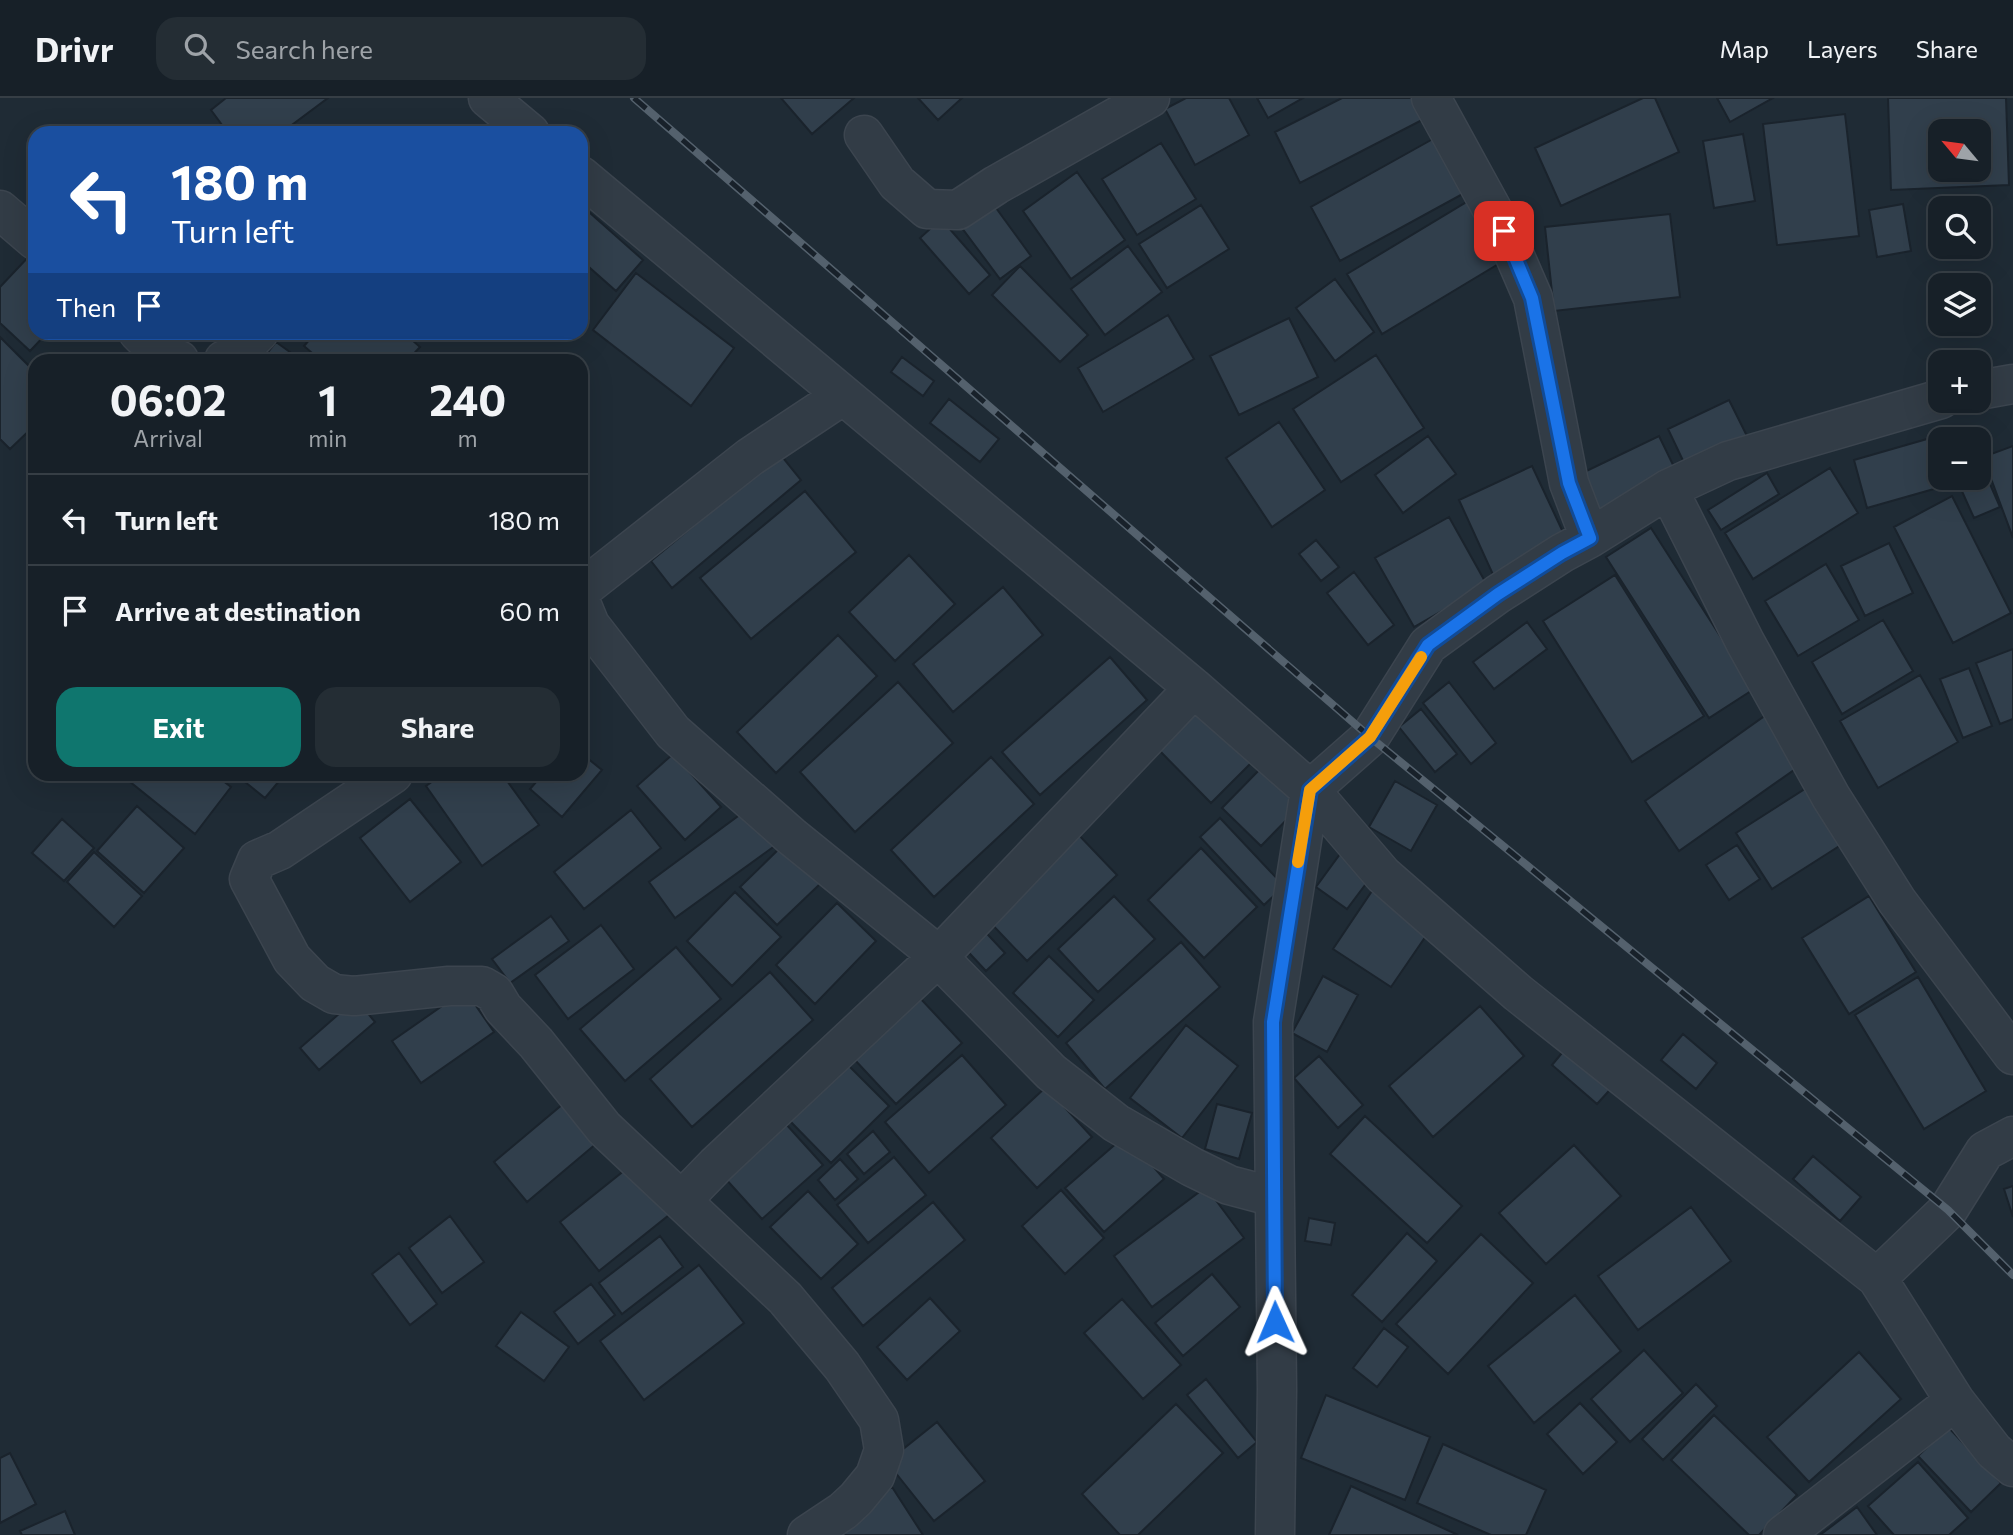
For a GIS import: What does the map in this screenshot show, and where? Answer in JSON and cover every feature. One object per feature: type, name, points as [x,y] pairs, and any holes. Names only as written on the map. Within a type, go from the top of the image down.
[{"type":"street","points":[[864,135],[897,183],[927,209],[958,210],[996,185],[1150,98]]},
{"type":"street","points":[[1431,98],[1504,231],[1532,298],[1569,483],[1590,538]]},
{"type":"street","points":[[588,182],[1194,688],[1310,790],[1383,875],[1518,993],[1877,1278],[1955,1401],[1994,1451],[2013,1467]]},
{"type":"street","points":[[0,210],[28,234]]},
{"type":"street","points":[[146,340],[160,354]]},
{"type":"street","points":[[237,354],[251,340]]},
{"type":"street","points":[[1991,388],[2013,384]]},
{"type":"street","points":[[588,584],[750,457],[842,396]]},
{"type":"street","points":[[1275,1535],[1277,1389],[1273,1022],[1310,790],[1370,737],[1428,645],[1498,594],[1562,553],[1668,489],[1728,461],[1928,403]]},
{"type":"street","points":[[1668,489],[1745,642],[1831,797],[1897,901],[2013,1055]]},
{"type":"street","points":[[588,620],[673,732],[792,836],[938,957],[1051,1072],[1116,1123],[1229,1185],[1274,1197]]},
{"type":"street","points":[[682,1200],[938,957],[1194,688]]},
{"type":"street","points":[[383,781],[280,850],[257,860],[252,867],[249,879],[292,959],[315,983],[334,994],[354,996],[449,986],[482,986],[494,993],[503,1008],[536,1043],[604,1128],[785,1298],[842,1366],[879,1420],[884,1450],[874,1476],[843,1511],[807,1535]]},
{"type":"street","points":[[1877,1278],[1948,1210],[1985,1151],[2013,1136]]},
{"type":"street","points":[[1783,1535],[1955,1401]]},
{"type":"building","points":[[226,98],[328,98],[290,126],[223,126],[211,110]]},
{"type":"building","points":[[781,98],[854,98],[812,134]]},
{"type":"building","points":[[918,98],[962,98],[938,120]]},
{"type":"building","points":[[1186,98],[1229,98],[1249,135],[1195,165],[1165,109]]},
{"type":"building","points":[[1257,98],[1303,98],[1268,118]]},
{"type":"building","points":[[1342,98],[1415,98],[1426,118],[1300,183],[1275,132]]},
{"type":"building","points":[[1643,98],[1655,98],[1679,152],[1561,206],[1535,148]]},
{"type":"building","points":[[1717,98],[1773,98],[1730,122]]},
{"type":"building","points":[[1888,98],[2006,98],[2009,185],[1891,190]]},
{"type":"building","points":[[1845,114],[1859,236],[1777,245],[1763,124]]},
{"type":"building","points":[[1743,134],[1755,201],[1714,208],[1703,141]]},
{"type":"building","points":[[1440,135],[1470,190],[1340,261],[1311,207]]},
{"type":"building","points":[[1161,143],[1196,199],[1137,235],[1102,179]]},
{"type":"building","points":[[1077,172],[1125,240],[1071,279],[1023,211]]},
{"type":"building","points":[[988,197],[1031,256],[1000,279],[956,220]]},
{"type":"building","points":[[1470,200],[1505,260],[1382,334],[1347,274]]},
{"type":"building","points":[[1903,204],[1911,251],[1877,257],[1869,210]]},
{"type":"building","points":[[1201,205],[1229,249],[1167,288],[1139,244]]},
{"type":"building","points":[[588,211],[643,260],[616,291],[588,266]]},
{"type":"building","points":[[1670,214],[1680,297],[1554,311],[1545,227]]},
{"type":"building","points":[[941,219],[990,275],[969,294],[920,238]]},
{"type":"building","points":[[1128,246],[1162,292],[1105,335],[1071,289]]},
{"type":"building","points":[[28,257],[28,340],[40,340],[30,351],[0,323],[0,287]]},
{"type":"building","points":[[1020,266],[1088,335],[1060,362],[992,295]]},
{"type":"building","points":[[636,273],[734,348],[691,406],[593,330]]},
{"type":"building","points":[[1335,279],[1374,332],[1335,361],[1296,308]]},
{"type":"building","points":[[1168,315],[1194,359],[1103,412],[1078,368]]},
{"type":"building","points":[[1289,318],[1318,377],[1239,415],[1210,356]]},
{"type":"building","points":[[0,337],[28,365],[28,432],[10,449],[0,439]]},
{"type":"building","points":[[309,340],[412,340],[420,347],[414,354],[313,354],[304,346]]},
{"type":"building","points":[[276,342],[293,354],[267,354]]},
{"type":"building","points":[[1376,355],[1424,428],[1341,482],[1293,409]]},
{"type":"building","points":[[902,357],[934,381],[923,396],[891,372]]},
{"type":"building","points":[[949,399],[999,439],[980,462],[930,423]]},
{"type":"building","points":[[1729,400],[1749,440],[1687,469],[1668,429]]},
{"type":"building","points":[[1279,422],[1325,490],[1272,527],[1226,458]]},
{"type":"building","points":[[1428,436],[1456,474],[1403,513],[1375,475]]},
{"type":"building","points":[[1659,436],[1677,473],[1596,511],[1578,475]]},
{"type":"building","points":[[1928,439],[1928,490],[1930,490],[1867,508],[1854,460]]},
{"type":"building","points":[[2013,446],[2013,538],[1991,479],[1991,454]]},
{"type":"building","points":[[780,454],[801,480],[672,588],[651,561]]},
{"type":"building","points":[[1532,466],[1569,545],[1495,579],[1459,500]]},
{"type":"building","points":[[1830,468],[1858,513],[1753,579],[1725,533]]},
{"type":"building","points":[[1767,473],[1779,494],[1721,530],[1708,510]]},
{"type":"building","points":[[1991,486],[2000,507],[1974,518],[1961,490],[1991,490]]},
{"type":"building","points":[[805,491],[856,552],[751,639],[700,578]]},
{"type":"building","points":[[1952,496],[2011,613],[1953,643],[1894,527]]},
{"type":"building","points":[[1449,517],[1487,585],[1414,627],[1375,558]]},
{"type":"building","points":[[1651,528],[1754,689],[1709,718],[1606,557]]},
{"type":"building","points":[[1316,540],[1339,567],[1321,581],[1299,554]]},
{"type":"building","points":[[1889,543],[1913,593],[1865,616],[1841,566]]},
{"type":"building","points":[[909,555],[955,604],[895,661],[849,612]]},
{"type":"building","points":[[1826,564],[1859,620],[1798,656],[1765,601]]},
{"type":"building","points":[[1354,572],[1394,625],[1368,645],[1327,593]]},
{"type":"building","points":[[1615,575],[1704,716],[1632,762],[1543,621]]},
{"type":"building","points":[[1003,587],[1043,635],[953,712],[913,664]]},
{"type":"building","points":[[1883,620],[1913,671],[1842,714],[1812,662]]},
{"type":"building","points":[[1527,622],[1547,649],[1494,689],[1473,662]]},
{"type":"building","points":[[838,635],[877,676],[776,773],[737,732]]},
{"type":"building","points":[[2013,649],[2013,719],[2000,724],[1976,663]]},
{"type":"building","points":[[1110,657],[1147,700],[1040,795],[1002,752]]},
{"type":"building","points":[[1969,668],[1992,726],[1963,738],[1940,679]]},
{"type":"building","points":[[1920,675],[1958,742],[1878,788],[1840,721]]},
{"type":"building","points":[[898,682],[953,743],[855,832],[800,772]]},
{"type":"building","points":[[1449,682],[1496,743],[1471,764],[1423,703]]},
{"type":"building","points":[[1199,704],[1254,760],[1211,803],[1156,747]]},
{"type":"building","points":[[1421,709],[1457,754],[1435,772],[1399,727]]},
{"type":"building","points":[[1766,715],[1801,765],[1679,851],[1645,801]]},
{"type":"building","points":[[673,754],[721,807],[685,840],[637,786]]},
{"type":"building","points":[[991,757],[1034,804],[934,897],[891,850]]},
{"type":"building","points":[[588,759],[602,770],[562,817],[530,789],[537,781],[588,781]]},
{"type":"building","points":[[1265,764],[1304,802],[1261,846],[1222,808]]},
{"type":"building","points":[[129,781],[223,781],[231,787],[195,834]]},
{"type":"building","points":[[244,781],[279,781],[265,798]]},
{"type":"building","points":[[433,781],[507,781],[539,825],[482,866],[426,786]]},
{"type":"building","points":[[1395,781],[1437,805],[1411,851],[1369,827]]},
{"type":"building","points":[[1808,787],[1844,843],[1772,889],[1736,833]]},
{"type":"building","points":[[410,799],[461,862],[410,902],[360,838]]},
{"type":"building","points":[[137,806],[184,848],[144,893],[97,851]]},
{"type":"building","points":[[749,808],[776,845],[675,918],[649,882]]},
{"type":"building","points":[[631,810],[661,848],[584,909],[554,872]]},
{"type":"building","points":[[1220,818],[1284,886],[1264,905],[1200,837]]},
{"type":"building","points":[[62,819],[94,848],[64,881],[32,853]]},
{"type":"building","points":[[1074,830],[1117,875],[1027,961],[984,916]]},
{"type":"building","points":[[783,845],[820,884],[777,925],[740,887]]},
{"type":"building","points":[[1737,845],[1760,879],[1729,900],[1706,865]]},
{"type":"building","points":[[1201,848],[1257,907],[1204,958],[1148,900]]},
{"type":"building","points":[[1343,850],[1374,873],[1347,909],[1316,887]]},
{"type":"building","points":[[94,852],[142,896],[114,927],[67,882]]},
{"type":"building","points":[[1372,891],[1430,930],[1391,987],[1333,949]]},
{"type":"building","points":[[735,892],[781,937],[732,986],[687,941]]},
{"type":"building","points":[[1114,896],[1155,939],[1098,992],[1058,949]]},
{"type":"building","points":[[1869,896],[1916,972],[1849,1014],[1802,938]]},
{"type":"building","points":[[837,903],[876,941],[815,1004],[776,965]]},
{"type":"building","points":[[551,916],[569,941],[510,983],[492,959]]},
{"type":"building","points":[[977,923],[1005,953],[986,971],[958,941]]},
{"type":"building","points":[[601,925],[634,969],[568,1019],[535,975]]},
{"type":"building","points":[[1181,942],[1220,987],[1105,1089],[1066,1043]]},
{"type":"building","points":[[676,947],[721,999],[625,1081],[580,1029]]},
{"type":"building","points":[[1049,956],[1094,1000],[1058,1037],[1013,993]]},
{"type":"building","points":[[770,972],[813,1020],[692,1127],[650,1079]]},
{"type":"building","points":[[1323,976],[1358,995],[1327,1052],[1292,1033]]},
{"type":"building","points":[[1918,977],[1986,1091],[1924,1129],[1855,1015]]},
{"type":"building","points":[[465,990],[494,1032],[421,1083],[392,1041]]},
{"type":"building","points":[[920,998],[962,1043],[896,1104],[854,1059]]},
{"type":"building","points":[[356,999],[375,1022],[319,1070],[300,1048]]},
{"type":"building","points":[[1480,1006],[1524,1056],[1433,1137],[1389,1086]]},
{"type":"building","points":[[1186,1025],[1238,1066],[1182,1138],[1130,1098]]},
{"type":"building","points":[[1683,1034],[1717,1063],[1696,1089],[1661,1060]]},
{"type":"building","points":[[1571,1042],[1617,1082],[1597,1104],[1552,1065]]},
{"type":"building","points":[[962,1055],[1006,1105],[929,1173],[885,1122]]},
{"type":"building","points":[[1319,1056],[1363,1105],[1338,1128],[1294,1078]]},
{"type":"building","points":[[846,1063],[889,1106],[831,1163],[789,1120]]},
{"type":"building","points":[[1046,1087],[1092,1137],[1037,1188],[991,1138]]},
{"type":"building","points":[[563,1104],[597,1143],[527,1202],[494,1162]]},
{"type":"building","points":[[1217,1104],[1252,1113],[1239,1159],[1205,1149]]},
{"type":"building","points":[[1365,1116],[1462,1206],[1427,1243],[1330,1154]]},
{"type":"building","points":[[785,1123],[823,1165],[762,1219],[724,1177]]},
{"type":"building","points":[[873,1131],[890,1152],[864,1174],[847,1154]]},
{"type":"building","points":[[1126,1135],[1164,1179],[1104,1232],[1065,1188]]},
{"type":"building","points":[[1574,1145],[1621,1196],[1546,1264],[1499,1213]]},
{"type":"building","points":[[1813,1156],[1861,1197],[1840,1221],[1793,1179]]},
{"type":"building","points":[[894,1157],[926,1195],[868,1243],[837,1205]]},
{"type":"building","points":[[840,1159],[858,1179],[835,1200],[818,1180]]},
{"type":"building","points":[[630,1166],[669,1215],[599,1271],[560,1222]]},
{"type":"building","points":[[2013,1186],[2013,1217],[2004,1189]]},
{"type":"building","points":[[1206,1187],[1244,1238],[1152,1307],[1114,1256]]},
{"type":"building","points":[[1061,1190],[1104,1238],[1065,1274],[1022,1226]]},
{"type":"building","points":[[808,1191],[858,1244],[821,1279],[770,1227]]},
{"type":"building","points":[[933,1202],[965,1240],[863,1326],[832,1288]]},
{"type":"building","points":[[1691,1207],[1731,1261],[1638,1330],[1598,1276]]},
{"type":"building","points":[[450,1216],[484,1262],[442,1293],[409,1248]]},
{"type":"building","points":[[1309,1218],[1335,1223],[1331,1245],[1305,1241]]},
{"type":"building","points":[[1407,1233],[1437,1261],[1382,1322],[1352,1295]]},
{"type":"building","points":[[1481,1234],[1533,1283],[1448,1374],[1396,1324]]},
{"type":"building","points":[[660,1236],[683,1267],[622,1314],[599,1283]]},
{"type":"building","points":[[399,1253],[437,1304],[410,1325],[372,1274]]},
{"type":"building","points":[[699,1265],[744,1323],[644,1400],[600,1341]]},
{"type":"building","points":[[1212,1274],[1240,1307],[1183,1356],[1155,1323]]},
{"type":"building","points":[[591,1284],[615,1315],[578,1344],[554,1312]]},
{"type":"building","points":[[1575,1295],[1621,1351],[1534,1423],[1488,1366]]},
{"type":"building","points":[[930,1298],[960,1331],[907,1380],[877,1347]]},
{"type":"building","points":[[1122,1299],[1181,1365],[1143,1399],[1084,1333]]},
{"type":"building","points":[[521,1312],[569,1347],[544,1381],[496,1346]]},
{"type":"building","points":[[1384,1328],[1408,1347],[1377,1387],[1353,1368]]},
{"type":"building","points":[[1644,1350],[1683,1393],[1630,1442],[1591,1399]]},
{"type":"building","points":[[1859,1352],[1901,1399],[1809,1482],[1767,1437]]},
{"type":"building","points":[[1206,1379],[1257,1442],[1238,1458],[1187,1395]]},
{"type":"building","points":[[1696,1384],[1717,1406],[1663,1460],[1642,1439]]},
{"type":"building","points":[[1326,1395],[1430,1437],[1405,1500],[1301,1458]]},
{"type":"building","points":[[1580,1403],[1617,1442],[1583,1474],[1547,1434]]},
{"type":"building","points":[[1176,1404],[1223,1453],[1138,1535],[1120,1535],[1082,1494]]},
{"type":"building","points":[[1714,1415],[1797,1495],[1759,1535],[1749,1535],[1671,1460]]},
{"type":"building","points":[[937,1422],[985,1481],[934,1521],[887,1462]]},
{"type":"building","points":[[1948,1427],[2001,1483],[1971,1512],[1918,1456]]},
{"type":"building","points":[[1443,1444],[1546,1490],[1526,1535],[1491,1535],[1417,1503]]},
{"type":"building","points":[[10,1453],[36,1504],[0,1523],[0,1458]]},
{"type":"building","points":[[1918,1462],[1968,1518],[1949,1535],[1894,1535],[1868,1506]]},
{"type":"building","points":[[1351,1486],[1458,1535],[1329,1535]]},
{"type":"building","points":[[892,1487],[923,1535],[840,1535],[834,1526]]},
{"type":"building","points":[[1857,1507],[1877,1535],[1820,1535]]},
{"type":"building","points":[[65,1511],[75,1535],[22,1535],[20,1531]]},
{"type":"railway","points":[[634,98],[1370,737],[1948,1210],[2013,1275]]},
{"type":"slow traffic","points":[[1298,862],[1310,790],[1370,737],[1421,657]]},
{"type":"route","points":[[1275,1322],[1273,1022],[1310,790],[1370,737],[1428,645],[1498,594],[1590,538],[1569,483],[1532,298],[1504,231]]}]
